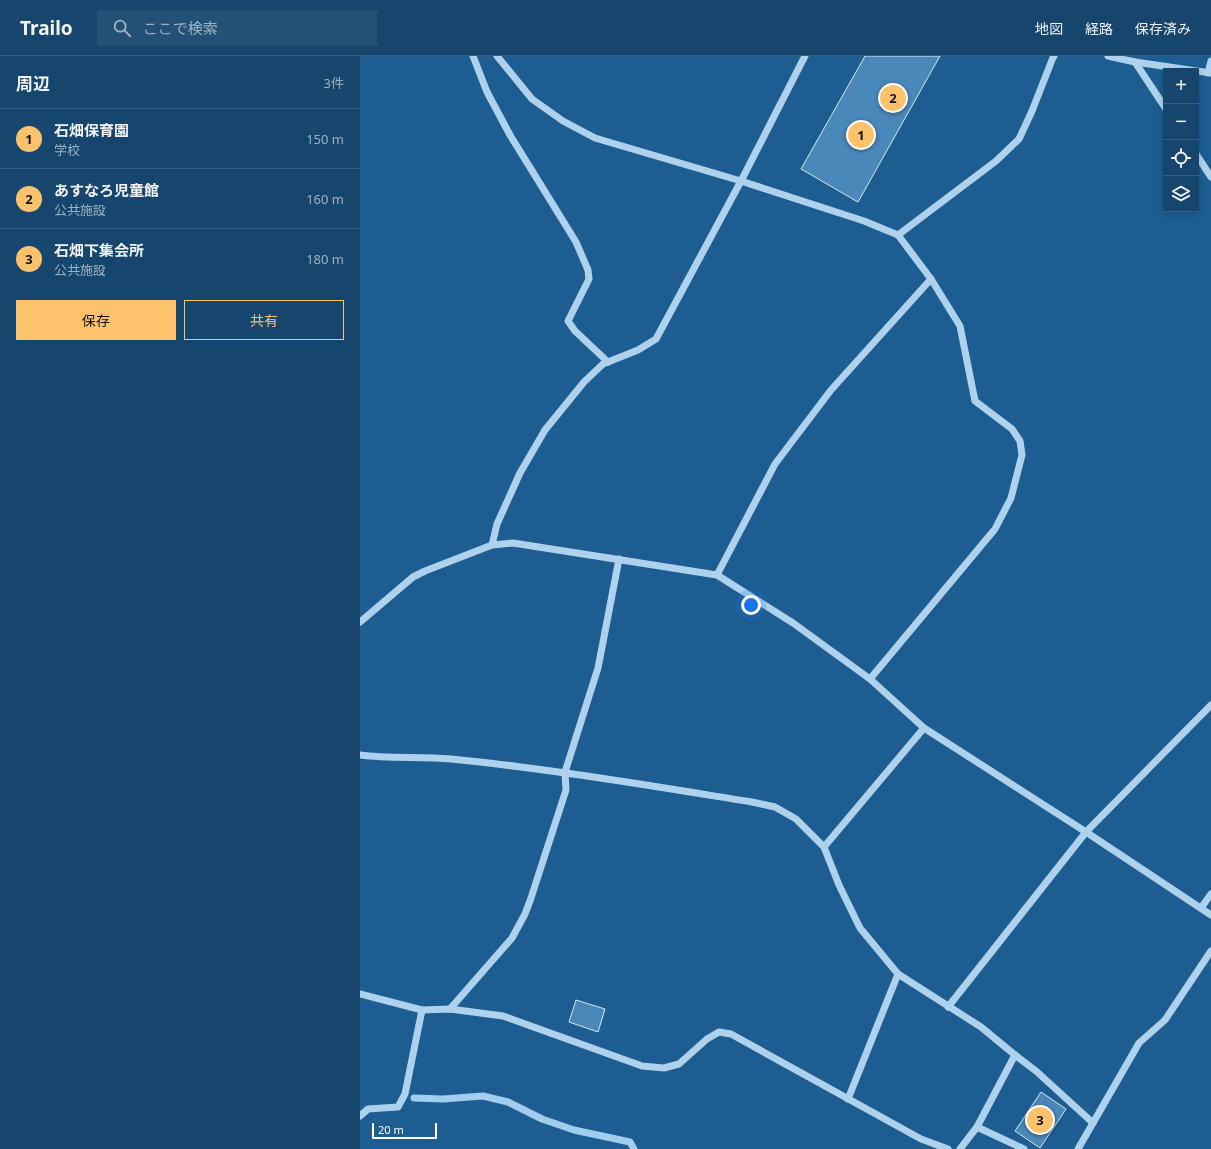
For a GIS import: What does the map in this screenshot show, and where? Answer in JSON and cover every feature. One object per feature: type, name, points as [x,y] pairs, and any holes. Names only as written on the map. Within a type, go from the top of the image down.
[{"type":"street","points":[[473,56],[487,92],[510,135],[576,242],[588,270],[589,279],[568,321],[575,330],[608,362]]},
{"type":"street","points":[[497,56],[532,99],[563,121],[595,138],[741,181],[864,221],[898,235],[931,279],[960,326],[975,401],[1012,429],[1020,441],[1022,455],[1011,498],[996,529],[870,679]]},
{"type":"street","points":[[492,545],[497,524],[520,473],[545,430],[584,382],[603,364],[638,350],[656,339],[741,181],[805,56]]},
{"type":"street","points":[[898,235],[996,161],[1019,139],[1054,56]]},
{"type":"street","points":[[1108,56],[1135,62],[1210,73],[1211,62]]},
{"type":"street","points":[[1135,62],[1163,104]]},
{"type":"street","points":[[1199,159],[1211,177]]},
{"type":"street","points":[[717,576],[775,464],[831,390],[931,279]]},
{"type":"street","points":[[360,622],[413,577],[492,545],[513,543],[717,576],[793,623],[870,679],[924,728],[1086,832],[1211,915]]},
{"type":"street","points":[[450,1009],[512,938],[525,914],[566,790],[565,772],[598,668],[619,559]]},
{"type":"street","points":[[948,1006],[1086,832],[1211,705]]},
{"type":"street","points":[[824,847],[924,728]]},
{"type":"street","points":[[360,755],[379,757],[435,757],[565,772],[775,807],[796,819],[824,847],[839,885],[860,928],[898,974],[981,1027],[1036,1072],[1093,1123]]},
{"type":"street","points":[[1201,908],[1211,894]]},
{"type":"street","points":[[1078,1149],[1138,1043],[1165,1020],[1211,951]]},
{"type":"street","points":[[848,1098],[898,974]]},
{"type":"street","points":[[360,994],[422,1010],[450,1009],[503,1016],[642,1066],[664,1068],[679,1064],[707,1040],[719,1032],[731,1034],[921,1139],[948,1149]]},
{"type":"street","points":[[360,1116],[368,1109],[398,1107],[405,1094],[422,1010]]},
{"type":"street","points":[[960,1149],[977,1128],[1015,1056]]},
{"type":"street","points":[[977,1128],[1024,1149]]},
{"type":"building","points":[[865,56],[940,56],[858,202],[801,169]]},
{"type":"building","points":[[576,1000],[605,1009],[598,1032],[569,1022]]},
{"type":"building","points":[[1041,1092],[1066,1109],[1040,1148],[1015,1131]]},
{"type":"waterway","points":[[414,1098],[443,1099],[483,1096],[508,1102],[542,1119],[574,1130],[630,1142],[634,1149]]},
{"type":"place","name":"あすなろ児童館","points":[[893,98]]},
{"type":"place","name":"石畑保育園","points":[[861,135]]},
{"type":"place","name":"石畑下集会所","points":[[1040,1120]]}]
